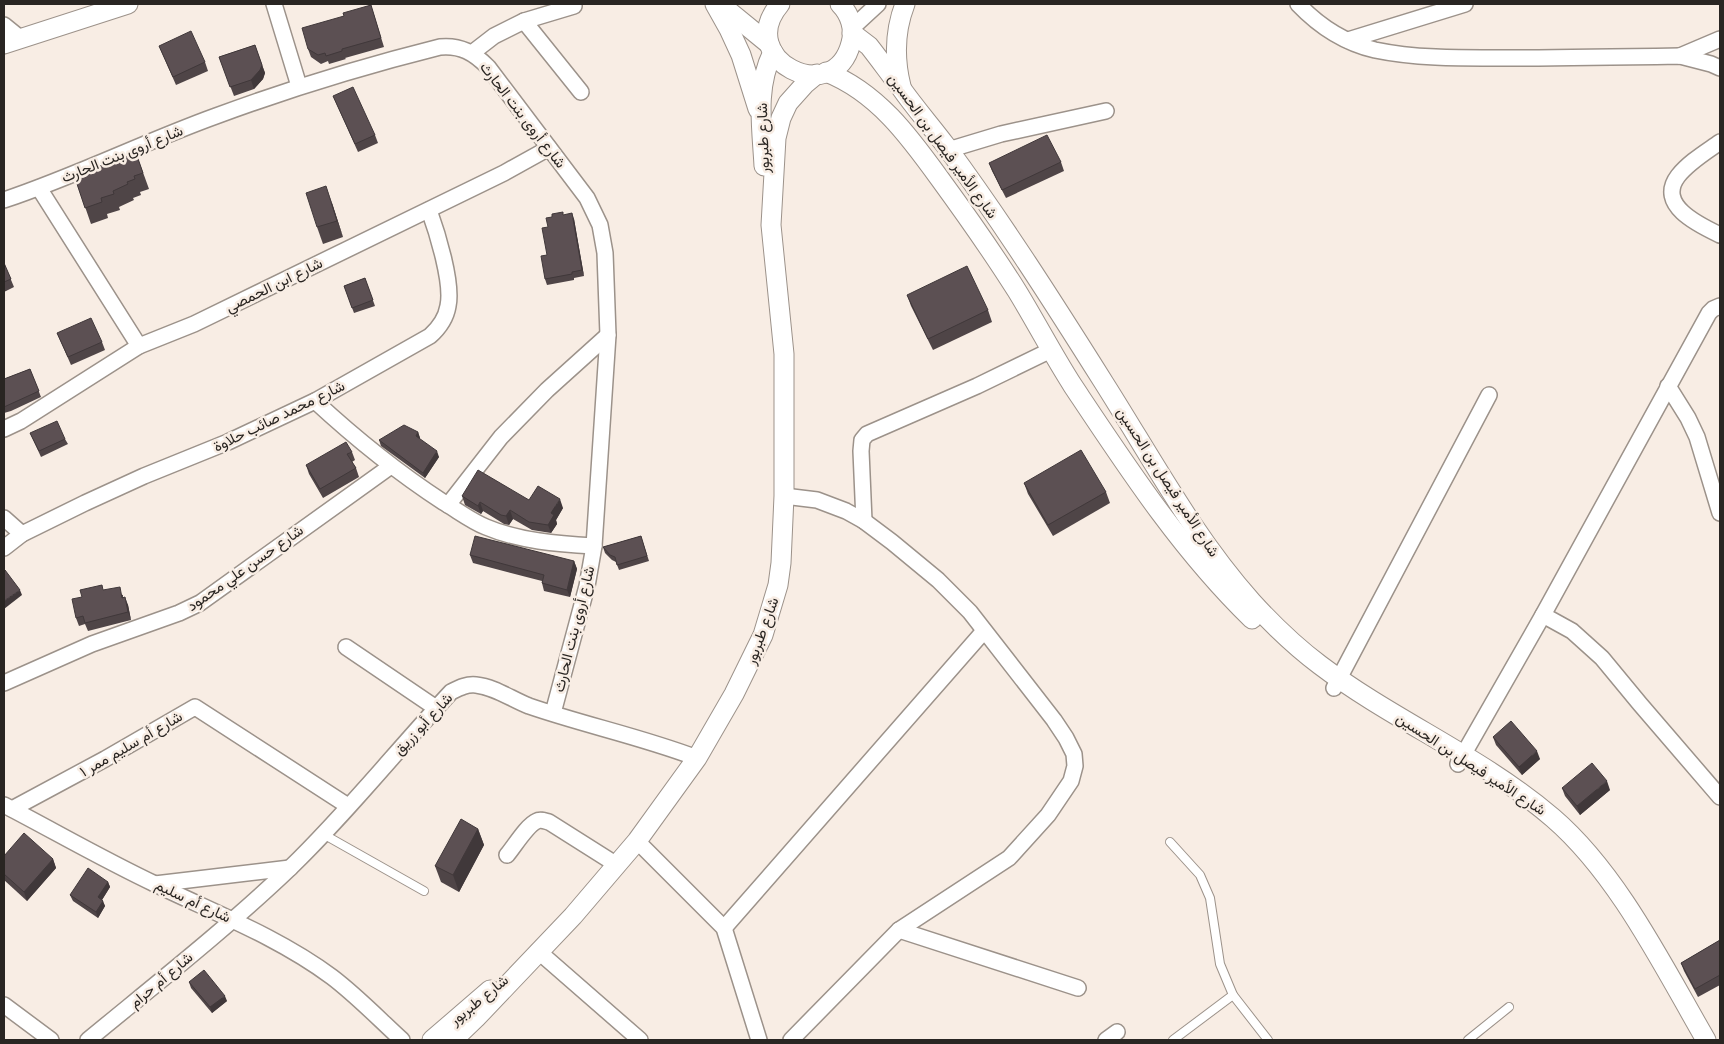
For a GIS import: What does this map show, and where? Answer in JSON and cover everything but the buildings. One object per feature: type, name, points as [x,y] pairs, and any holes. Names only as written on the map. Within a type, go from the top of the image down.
[{"type":"street","points":[[4,25],[12,41],[128,4]]},
{"type":"street","points":[[274,4],[299,86]]},
{"type":"street","points":[[715,4],[741,55],[760,118]]},
{"type":"street","points":[[720,4],[771,48]]},
{"type":"street","name":"شارع طبربور","points":[[453,1040],[573,916],[637,841],[697,758],[748,667],[770,618],[781,563],[784,496],[784,354],[771,225],[765,201],[760,118],[764,77],[771,48],[768,36],[770,19],[780,4]]},
{"type":"street","points":[[840,4],[847,13],[852,30],[878,4]]},
{"type":"street","points":[[903,92],[898,72],[896,41],[900,18],[905,4]]},
{"type":"street","points":[[1298,4],[1310,17],[1329,31],[1375,50],[1468,58],[1680,56],[1720,68]]},
{"type":"street","points":[[1348,40],[1465,4]]},
{"type":"street","points":[[472,53],[494,36],[524,21],[574,6]]},
{"type":"street","points":[[524,21],[581,92]]},
{"type":"street","name":"شارع طبربور","points":[[771,225],[775,144],[778,127],[784,111],[792,96],[822,73],[834,68],[845,56],[852,41],[852,30]]},
{"type":"street","name":"شارع الأمير فيصل بن الحسين","points":[[852,30],[869,46],[948,150],[1044,288],[1123,411],[1190,521],[1251,600],[1336,683]]},
{"type":"street","points":[[1680,56],[1720,39]]},
{"type":"street","name":"شارع أروى بنت الحارث","points":[[4,200],[39,188],[214,116],[299,86],[440,47],[459,47],[472,53],[488,67],[587,198],[600,225],[605,254],[608,334],[594,546],[585,596],[553,713]]},
{"type":"street","name":"شارع الأمير فيصل بن الحسين","points":[[771,48],[777,59],[791,70],[800,74],[822,73],[848,82],[878,103],[892,118],[919,150],[991,251],[1051,350],[1148,498],[1217,583],[1282,648],[1460,760],[1535,804],[1552,817],[1582,846],[1626,905],[1706,1040]]},
{"type":"street","points":[[948,150],[1002,134],[1106,111]]},
{"type":"street","points":[[1720,142],[1679,175],[1671,192],[1672,199],[1690,218],[1720,235]]},
{"type":"street","name":"شارع ابن الحمصي","points":[[4,429],[21,421],[140,346],[194,324],[504,173],[549,148]]},
{"type":"street","points":[[39,188],[140,346]]},
{"type":"street","name":"شارع محمد صائب حلاوة","points":[[4,548],[22,534],[144,476],[228,442],[315,401],[423,341],[438,329],[448,306],[449,297],[444,260],[429,210]]},
{"type":"street","points":[[1460,760],[1543,615],[1709,313],[1712,308],[1720,306]]},
{"type":"street","points":[[448,505],[501,437],[547,390],[608,334]]},
{"type":"street","points":[[864,522],[861,451],[862,440],[867,434],[977,386],[1051,350]]},
{"type":"street","points":[[1668,386],[1688,418],[1696,437],[1720,513]]},
{"type":"street","points":[[1336,683],[1489,395]]},
{"type":"street","name":"شارع أروى بنت الحارث","points":[[315,401],[345,429],[391,466],[448,505],[485,527],[503,533],[544,541],[594,546]]},
{"type":"street","points":[[1097,420],[1123,411]]},
{"type":"street","name":"شارع حسن علي محمود","points":[[4,683],[92,644],[179,613],[200,603],[391,466]]},
{"type":"street","points":[[784,496],[817,500],[864,522],[938,580],[970,612],[1066,738],[1074,754],[1075,766],[1071,781],[1053,809],[1009,858],[899,930],[791,1040]]},
{"type":"street","points":[[4,518],[22,534]]},
{"type":"street","points":[[1543,615],[1572,631],[1602,658],[1720,797]]},
{"type":"street","points":[[724,928],[984,631]]},
{"type":"street","points":[[346,647],[436,708]]},
{"type":"street","name":"شارع أبو زريق","points":[[233,919],[290,868],[451,692],[462,686],[474,684],[489,688],[528,706],[644,739],[697,758]]},
{"type":"street","name":"شارع أم سليم ممر ١","points":[[8,807],[105,759],[195,707],[348,806]]},
{"type":"street","name":"شارع الأمير فيصل بن الحسين","points":[[1460,760],[1540,822],[1575,855],[1592,875],[1625,923],[1666,990],[1683,1026],[1692,1040]]},
{"type":"street","name":"شارع أم سليم","points":[[8,807],[154,884],[233,919],[294,952],[332,977],[402,1040]]},
{"type":"street","points":[[507,855],[530,826],[537,821],[543,820],[617,865]]},
{"type":"street","points":[[637,841],[724,928],[759,1040]]},
{"type":"street","points":[[154,884],[290,868]]},
{"type":"street","name":"شارع أم حرام","points":[[88,1040],[233,919]]},
{"type":"street","points":[[899,930],[1078,988]]},
{"type":"street","points":[[533,957],[640,1040]]},
{"type":"street","name":"شارع طبربور","points":[[432,1040],[476,1001],[533,957]]},
{"type":"street","points":[[4,1005],[51,1040]]},
{"type":"street","name":"شارع أم سليم","points":[[372,1011],[395,1024],[414,1040]]},
{"type":"lane","points":[[323,834],[424,891]]},
{"type":"lane","points":[[1170,842],[1200,875],[1210,898],[1220,964],[1233,995],[1268,1040]]},
{"type":"lane","points":[[1173,1040],[1233,995]]},
{"type":"lane","points":[[1468,1040],[1509,1007]]}]
